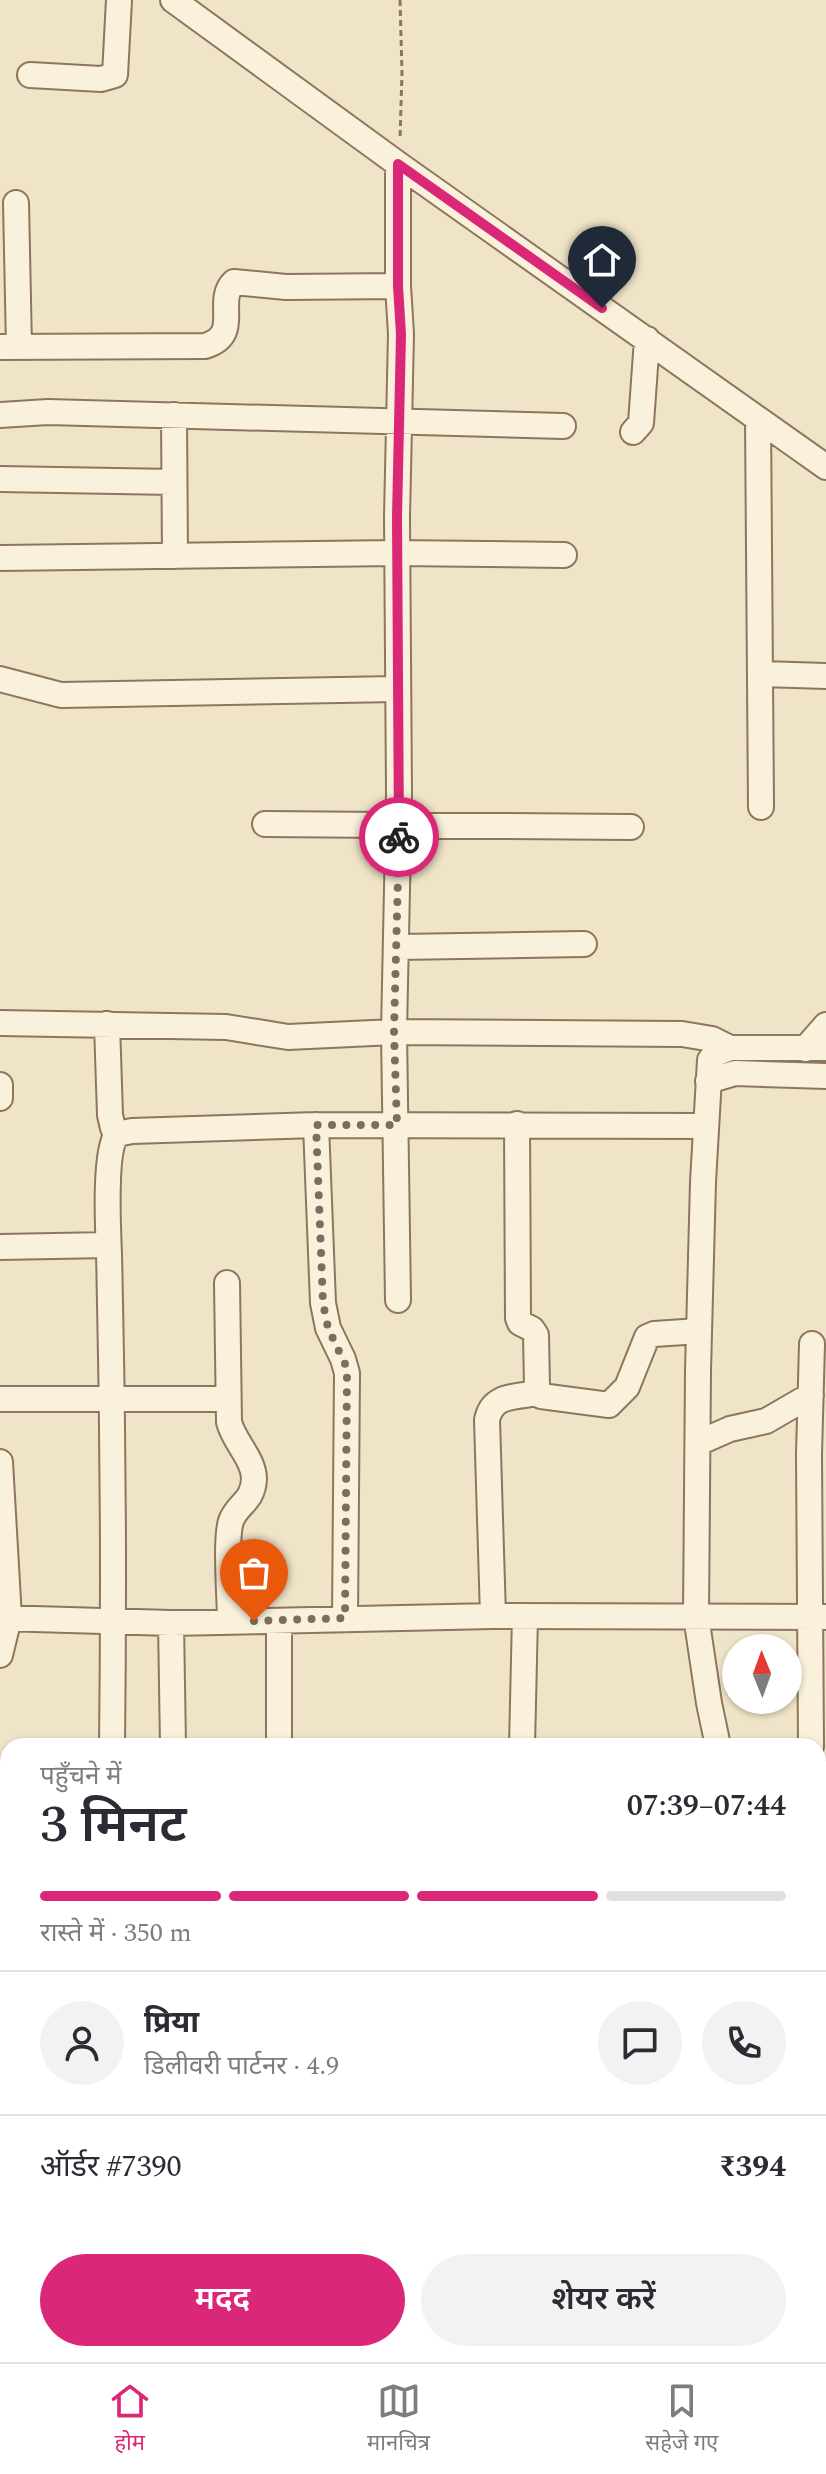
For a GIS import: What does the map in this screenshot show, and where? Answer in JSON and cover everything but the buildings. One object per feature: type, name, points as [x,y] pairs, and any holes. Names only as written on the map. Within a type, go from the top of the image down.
[{"type":"street","points":[[30,75],[101,79],[115,75],[119,0]]},
{"type":"street","points":[[173,0],[398,164],[826,467]]},
{"type":"street","points":[[398,164],[401,334],[397,553],[399,824],[394,1032],[398,1300]]},
{"type":"street","points":[[16,203],[9,347],[195,347],[212,344],[223,335],[228,291],[234,282],[286,287],[398,286]]},
{"type":"street","points":[[633,432],[641,423],[647,339]]},
{"type":"street","points":[[0,415],[48,412],[563,426]]},
{"type":"street","points":[[174,415],[175,556]]},
{"type":"street","points":[[758,419],[761,807]]},
{"type":"street","points":[[0,479],[174,482]]},
{"type":"street","points":[[0,558],[397,553],[564,555]]},
{"type":"street","points":[[762,674],[826,676]]},
{"type":"street","points":[[0,679],[61,695],[397,689]]},
{"type":"street","points":[[265,824],[631,827]]},
{"type":"street","points":[[398,947],[584,944]]},
{"type":"street","points":[[0,1023],[226,1027],[288,1037],[394,1032],[682,1034],[712,1039],[730,1048]]},
{"type":"street","points":[[107,1024],[110,1115],[117,1134]]},
{"type":"street","points":[[716,1738],[696,1616],[699,1331],[710,1060],[715,1054],[730,1048],[815,1049],[826,1025]]},
{"type":"street","points":[[708,1081],[735,1073],[826,1076]]},
{"type":"street","points":[[0,1085],[0,1098]]},
{"type":"street","points":[[517,1124],[518,1318],[536,1335],[539,1393],[545,1398],[609,1405],[634,1375],[647,1337],[699,1331]]},
{"type":"street","points":[[117,1134],[316,1125],[706,1126]]},
{"type":"street","points":[[316,1125],[323,1303],[328,1328],[347,1373],[345,1618]]},
{"type":"street","points":[[112,1738],[112,1398],[108,1245],[110,1150],[117,1134]]},
{"type":"street","points":[[0,1247],[108,1245]]},
{"type":"street","points":[[227,1283],[231,1432],[252,1468],[254,1480],[250,1497],[230,1523],[230,1621]]},
{"type":"street","points":[[811,1738],[819,1617],[809,1505],[812,1344]]},
{"type":"street","points":[[493,1616],[487,1420],[492,1405],[501,1400],[539,1393]]},
{"type":"street","points":[[698,1443],[730,1429],[766,1421],[811,1395]]},
{"type":"street","points":[[0,1399],[228,1399]]},
{"type":"street","points":[[0,1462],[4,1618],[0,1655]]},
{"type":"street","points":[[4,1618],[171,1623],[493,1616],[819,1617]]},
{"type":"street","points":[[522,1738],[525,1616]]},
{"type":"street","points":[[279,1621],[279,1738]]},
{"type":"street","points":[[171,1623],[173,1738]]},
{"type":"path","points":[[398,164],[402,113],[400,0]]},
{"type":"way so far","points":[[254,1621],[345,1618],[347,1373],[328,1328],[323,1303],[316,1125],[397,1125],[394,1032],[399,837]]},
{"type":"route","points":[[399,837],[397,517],[401,334],[398,164],[602,308]]}]
